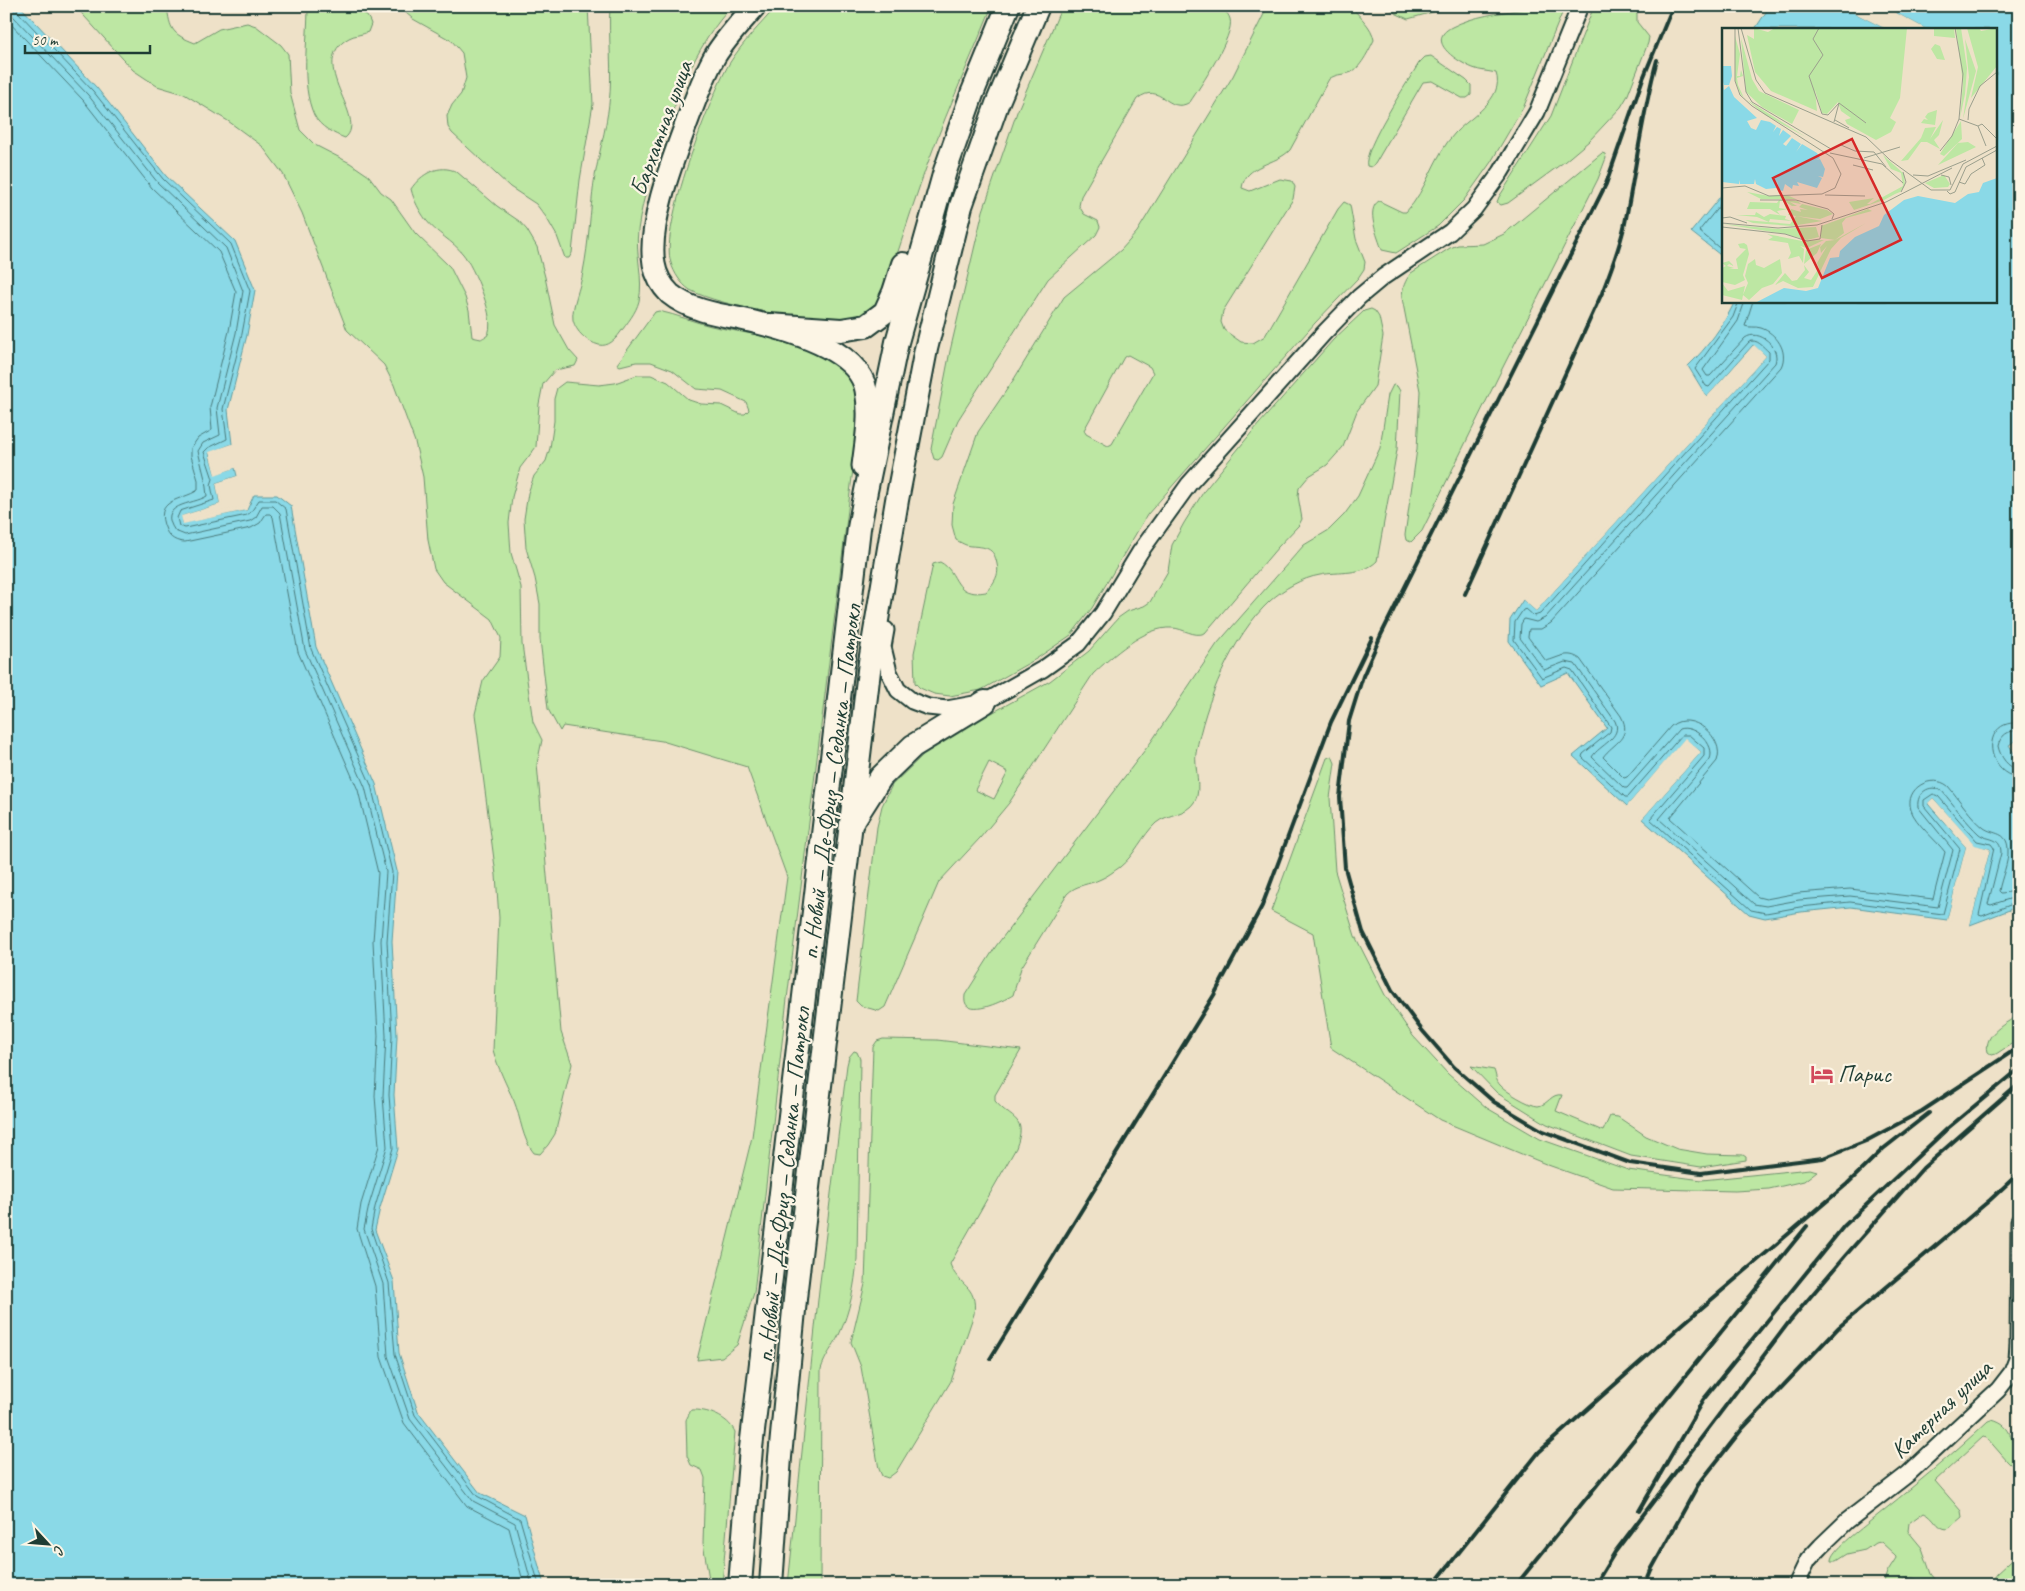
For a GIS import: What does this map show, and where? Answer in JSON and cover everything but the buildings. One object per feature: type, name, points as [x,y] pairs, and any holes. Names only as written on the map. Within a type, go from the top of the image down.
[{"type":"main road","name":"Бархатная улица","points":[[755,6],[735,28],[715,56],[696,99],[670,169],[660,204],[654,241],[654,264],[662,286],[682,301],[719,314],[769,325],[828,347],[844,358],[864,384],[868,411],[862,470],[866,491]]},
{"type":"main road","name":"п. Новый — Де-Фриз — Седанка — Патрокл","points":[[740,1585],[751,1448],[853,577],[866,491],[897,342],[945,171],[972,94],[1008,6]]},
{"type":"main road","name":"п. Новый — Де-Фриз — Седанка — Патрокл","points":[[771,1585],[780,1458],[796,1289],[870,662],[897,500],[926,349],[962,206],[997,104],[1038,6]]},
{"type":"main road","points":[[769,325],[841,330],[866,326],[885,312],[894,292],[929,187],[945,171]]},
{"type":"main road","points":[[850,826],[881,777],[913,746],[985,702]]},
{"type":"street","points":[[897,500],[901,522],[883,646],[889,672],[898,690],[912,701],[928,707],[947,709],[985,702],[1043,669],[1078,644],[1103,613],[1145,544],[1189,484],[1324,333],[1359,297],[1377,282],[1450,232],[1474,209],[1502,172],[1536,112],[1580,6]]},
{"type":"street","name":"Катерная улица","points":[[1796,1585],[1808,1560],[1821,1546],[1847,1521],[1908,1474],[1982,1408],[2012,1372],[2017,1359],[2018,1343],[2017,1239],[2019,1221]]},
{"type":"green space","points":[[335,5],[353,8],[367,16],[371,24],[368,32],[349,38],[337,49],[333,61],[335,75],[350,117],[351,129],[345,138],[332,132],[320,123],[314,115],[310,103],[306,76],[308,6]]},
{"type":"green space","points":[[75,6],[167,6],[169,21],[177,34],[195,43],[219,29],[247,23],[256,26],[281,45],[288,54],[290,93],[300,130],[315,145],[350,163],[369,176],[381,192],[391,199],[415,233],[450,267],[465,297],[469,310],[472,337],[481,339],[487,336],[490,329],[487,307],[478,281],[463,254],[426,220],[417,205],[411,189],[425,175],[437,169],[457,172],[497,206],[519,221],[537,247],[555,325],[569,350],[578,360],[575,366],[555,370],[543,384],[539,404],[536,447],[520,468],[512,497],[509,523],[511,553],[521,587],[522,644],[533,722],[542,740],[537,764],[561,1032],[572,1064],[555,1134],[540,1154],[534,1153],[524,1135],[514,1101],[493,1050],[499,918],[496,875],[475,714],[483,681],[500,657],[501,638],[492,619],[443,582],[434,569],[428,540],[423,477],[415,442],[394,385],[384,365],[347,330],[302,213],[283,174],[262,146],[228,121],[184,94],[157,86],[133,70]]},
{"type":"green space","points":[[398,6],[588,6],[593,104],[580,180],[572,253],[569,258],[565,258],[557,236],[536,204],[510,187],[452,133],[448,127],[447,116],[452,105],[461,94],[466,78],[462,53],[452,41],[413,19]]},
{"type":"green space","points":[[610,6],[732,6],[720,20],[692,65],[671,115],[653,168],[643,204],[637,239],[641,284],[638,305],[616,338],[608,344],[599,345],[590,342],[583,336],[574,324],[573,315],[585,261],[594,182],[609,104],[611,79]]},
{"type":"green space","points":[[777,6],[992,6],[928,162],[884,294],[876,307],[862,317],[847,320],[802,318],[725,303],[690,290],[678,278],[671,263],[669,246],[672,222],[688,163],[710,104],[734,56]]},
{"type":"green space","points":[[1062,6],[1216,6],[1228,15],[1230,27],[1216,61],[1190,102],[1176,105],[1152,93],[1145,94],[1137,99],[1081,196],[1079,206],[1084,214],[1098,221],[1100,227],[1096,235],[1048,279],[958,420],[942,457],[938,460],[934,459],[931,449],[950,351],[983,211],[1017,112]]},
{"type":"green space","points":[[1268,6],[1351,6],[1373,35],[1374,40],[1357,68],[1349,73],[1336,75],[1329,79],[1290,150],[1277,159],[1255,169],[1244,180],[1242,188],[1250,191],[1280,179],[1292,181],[1295,187],[1293,199],[1223,311],[1221,322],[1224,330],[1241,342],[1253,343],[1265,336],[1338,209],[1344,202],[1350,205],[1356,239],[1365,262],[1364,269],[1147,515],[1092,608],[1071,635],[1036,659],[981,690],[950,696],[934,694],[920,688],[915,683],[914,653],[933,564],[940,562],[946,566],[962,588],[975,593],[986,592],[997,575],[998,568],[994,554],[988,549],[967,545],[956,540],[952,525],[953,504],[978,432],[1014,379],[1064,297],[1121,250],[1137,232],[1233,76]],"holes":[[[1128,355],[1150,367],[1153,373],[1112,444],[1108,446],[1086,434],[1084,430],[1124,357]]]},
{"type":"green space","points":[[1387,6],[1454,6],[1408,19],[1395,13]]},
{"type":"green space","points":[[1527,6],[1565,6],[1524,106],[1491,162],[1464,200],[1438,226],[1396,253],[1382,250],[1374,224],[1373,210],[1375,205],[1379,201],[1402,212],[1406,212],[1420,193],[1448,142],[1455,133],[1484,107],[1496,91],[1496,73],[1478,70],[1459,61],[1446,51],[1442,45],[1441,38],[1444,33],[1460,23],[1487,15],[1523,9]]},
{"type":"green space","points":[[1594,6],[1637,6],[1637,22],[1649,37],[1627,97],[1621,107],[1589,141],[1508,203],[1501,205],[1497,202],[1499,197],[1551,116]]},
{"type":"green space","points":[[1431,56],[1466,80],[1471,85],[1471,95],[1467,98],[1462,98],[1432,81],[1423,82],[1375,164],[1371,167],[1367,166],[1367,158],[1387,115],[1419,63],[1425,57]]},
{"type":"green space","points":[[1602,153],[1605,154],[1606,158],[1598,179],[1422,531],[1411,542],[1406,540],[1405,535],[1417,449],[1420,391],[1402,298],[1406,282],[1411,273],[1450,248],[1458,245],[1483,244],[1504,234]]},
{"type":"green space","points":[[1371,309],[1375,311],[1379,317],[1383,336],[1375,386],[1357,411],[1343,447],[1327,465],[1309,476],[1299,488],[1298,496],[1302,519],[1299,525],[1205,633],[1193,634],[1176,628],[1151,632],[1129,644],[1093,674],[1009,803],[980,838],[939,882],[885,1007],[879,1011],[861,1006],[856,1001],[877,827],[882,806],[892,785],[923,755],[990,714],[1050,681],[1089,651],[1118,618],[1128,611],[1150,602],[1168,571],[1172,545],[1204,491],[1252,432],[1333,340],[1364,311]],"holes":[[[989,762],[1008,772],[994,799],[975,790]]]},
{"type":"green space","points":[[659,311],[711,326],[786,342],[823,355],[838,364],[853,380],[860,413],[786,1007],[754,1293],[737,1345],[722,1357],[697,1360],[752,1137],[787,877],[747,767],[662,741],[563,726],[560,731],[548,709],[540,639],[540,604],[526,548],[524,519],[528,493],[534,476],[546,461],[550,448],[554,421],[554,399],[557,388],[565,382],[599,385],[615,383],[637,375],[651,375],[668,382],[689,400],[701,404],[721,405],[740,414],[745,414],[749,410],[746,402],[722,391],[696,389],[672,370],[651,362],[636,362],[620,366],[617,364],[655,312]]},
{"type":"green space","points":[[1393,385],[1397,386],[1400,391],[1397,450],[1377,561],[1371,566],[1357,571],[1313,576],[1300,581],[1275,597],[1256,616],[1232,651],[1213,692],[1206,713],[1196,753],[1198,790],[1195,801],[1182,812],[1166,817],[1156,823],[1120,867],[1104,878],[1079,886],[1067,894],[1021,968],[1013,995],[992,1005],[976,1008],[969,1007],[966,1003],[965,995],[996,946],[1151,742],[1217,644],[1304,545],[1329,530],[1344,515],[1358,496],[1380,448],[1388,395]]},
{"type":"green space","points":[[1332,756],[1335,763],[1330,798],[1335,871],[1355,936],[1385,995],[1413,1036],[1448,1074],[1487,1108],[1540,1139],[1628,1170],[1702,1180],[1810,1169],[1817,1171],[1804,1181],[1769,1189],[1735,1191],[1613,1188],[1548,1165],[1440,1120],[1331,1048],[1313,933],[1271,911],[1327,758]]},
{"type":"green space","points":[[2019,1015],[2019,1039],[1996,1054],[1992,1055],[1988,1052],[1987,1046],[1992,1034],[2002,1025]]},
{"type":"green space","points":[[883,1039],[937,1040],[1021,1050],[995,1095],[995,1101],[1019,1124],[1019,1138],[1016,1148],[950,1264],[953,1272],[973,1297],[974,1314],[951,1381],[896,1472],[888,1478],[882,1476],[879,1469],[861,1367],[851,1342],[865,1284],[873,1047],[877,1041]]},
{"type":"green space","points":[[854,1051],[857,1052],[860,1059],[857,1259],[846,1317],[821,1369],[820,1585],[788,1585],[819,1290],[847,1065],[849,1057]]},
{"type":"green space","points":[[1471,1066],[1494,1070],[1498,1082],[1503,1088],[1529,1104],[1538,1106],[1544,1104],[1552,1097],[1562,1095],[1556,1111],[1603,1131],[1610,1116],[1618,1117],[1646,1136],[1677,1149],[1707,1154],[1743,1155],[1746,1157],[1746,1160],[1701,1167],[1631,1156],[1547,1124],[1497,1093]]},
{"type":"green space","points":[[691,1410],[704,1411],[722,1418],[735,1432],[722,1585],[710,1585],[703,1543],[705,1478],[702,1470],[691,1465],[687,1456],[686,1420]]},
{"type":"green space","points":[[1992,1420],[2004,1426],[2011,1436],[2015,1462],[2010,1464],[1987,1438],[1983,1437],[1935,1481],[1961,1511],[1962,1517],[1948,1529],[1938,1525],[1931,1516],[1924,1512],[1909,1523],[1908,1531],[1922,1548],[1931,1574],[1940,1585],[1921,1585],[1916,1579],[1910,1578],[1903,1580],[1898,1585],[1883,1585],[1887,1572],[1896,1558],[1881,1542],[1875,1543],[1865,1550],[1847,1554],[1836,1561],[1832,1561],[1836,1552],[1847,1541],[1988,1421]]},
{"type":"green space","points":[[2019,1553],[2019,1575],[2014,1585],[1988,1585],[1996,1574]]},
{"type":"water","points":[[6,6],[20,6],[97,88],[166,176],[235,241],[255,290],[247,335],[228,410],[232,444],[209,453],[215,474],[235,468],[237,476],[216,483],[220,504],[182,516],[183,523],[247,510],[254,495],[277,495],[291,506],[316,647],[376,784],[397,871],[392,941],[397,1036],[394,1095],[398,1149],[375,1230],[394,1281],[399,1353],[418,1412],[480,1493],[525,1515],[544,1585],[6,1585]]},
{"type":"water","points":[[1770,6],[1841,6],[1884,28],[1756,28]]},
{"type":"water","points":[[1883,6],[2019,6],[2019,746],[2015,741],[2009,745],[2019,761],[2019,910],[2012,909],[1970,925],[1990,849],[1975,846],[1933,798],[1928,804],[1966,847],[1947,920],[1851,907],[1765,918],[1749,914],[1642,819],[1701,752],[1685,739],[1627,806],[1573,756],[1607,728],[1568,673],[1541,685],[1509,641],[1510,620],[1523,600],[1536,611],[1766,356],[1753,345],[1707,397],[1688,366],[1714,336],[1734,302],[1998,302],[1998,28],[1924,28]]},
{"type":"water","points":[[1722,194],[1722,256],[1691,232]]},
{"type":"pier","points":[[1841,6],[1847,6],[1886,28]]},
{"type":"pier","points":[[1880,6],[1924,28],[1919,28]]},
{"type":"pier","points":[[1754,345],[1766,356],[1536,611],[1523,600],[1525,598],[1536,608],[1763,356],[1754,348],[1708,399],[1705,399]]},
{"type":"pier","points":[[232,444],[233,446],[212,454],[217,471],[235,466],[235,468],[215,475],[209,452]]},
{"type":"pier","points":[[237,476],[238,478],[219,485],[222,506],[184,518],[185,521],[246,506],[247,510],[183,524],[181,516],[220,504],[216,483]]},
{"type":"pier","points":[[1685,738],[1701,752],[1642,819],[1640,818],[1697,752],[1685,742],[1629,808],[1627,806]]},
{"type":"pier","points":[[1933,798],[1975,845],[1990,849],[1970,925],[1968,925],[1987,851],[1973,847],[1933,802],[1931,803],[1969,846],[1950,921],[1947,920],[1966,847],[1928,803]]},
{"type":"railway","points":[[1673,6],[1642,81],[1606,184],[1381,635],[1363,676],[1349,721],[1340,797],[1345,868],[1363,932],[1392,990],[1421,1029],[1454,1067],[1494,1102],[1543,1131],[1630,1163],[1701,1173],[1823,1158],[1866,1141],[1922,1111],[2019,1047]]},
{"type":"railway","points":[[1465,594],[1602,293],[1612,267],[1625,223],[1643,121],[1657,60]]},
{"type":"railway","points":[[990,1359],[1214,995],[1262,906],[1331,722],[1372,638]]},
{"type":"railway","points":[[1639,1511],[1703,1400],[1844,1226],[1948,1128],[2019,1069]]},
{"type":"railway","points":[[1595,1585],[1615,1552],[1789,1322],[1923,1168],[2019,1084]]},
{"type":"railway","points":[[1433,1585],[1539,1452],[1684,1323],[1847,1184],[1883,1149],[1929,1113]]},
{"type":"railway","points":[[1645,1585],[1651,1570],[1698,1485],[1743,1428],[1839,1327],[1990,1200],[2019,1173]]},
{"type":"railway","points":[[1516,1585],[1807,1226]]},
{"type":"place","name":"Парис","points":[[1822,1074]]}]
